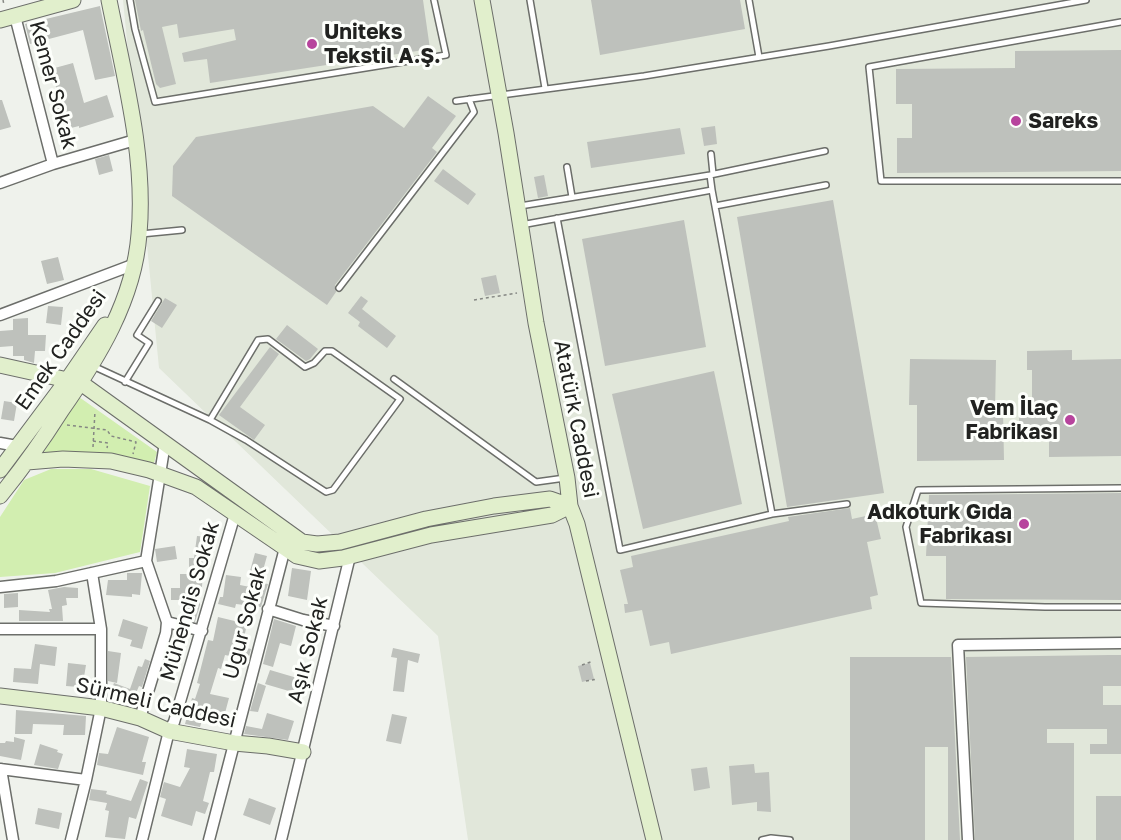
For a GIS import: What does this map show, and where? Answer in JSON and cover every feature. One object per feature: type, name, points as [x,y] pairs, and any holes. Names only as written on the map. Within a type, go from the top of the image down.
[{"type":"street","points":[[7,18],[73,0]]},
{"type":"street","points":[[109,0],[135,140],[140,191],[139,234],[135,264],[125,296]]},
{"type":"street","name":"Atatürk Caddesi","points":[[482,0],[536,323],[567,478],[570,506],[577,524],[654,840]]},
{"type":"street","name":"Kemer Sokak","points":[[7,18],[53,164]]},
{"type":"street","points":[[0,183],[53,164],[135,140]]},
{"type":"street","points":[[1,312],[135,264]]},
{"type":"street","name":"Emek Caddesi","points":[[0,470],[18,446],[92,365],[125,296]]},
{"type":"street","name":"Emek Caddesi","points":[[0,496],[27,462],[125,296]]},
{"type":"street","points":[[0,365],[75,381],[302,542],[317,544],[340,542],[426,519],[494,506],[550,499],[570,506]]},
{"type":"street","points":[[0,443],[18,446]]},
{"type":"street","points":[[140,718],[166,633],[167,622],[146,561],[165,443]]},
{"type":"street","points":[[27,462],[63,459],[111,462],[161,474],[196,487],[297,556],[319,561],[350,556],[431,535],[552,515],[570,506]]},
{"type":"street","name":"Mühendis Sokak","points":[[142,840],[169,731],[174,722],[202,631],[235,514]]},
{"type":"street","name":"Uğur Sokak","points":[[208,840],[285,548]]},
{"type":"street","name":"Aşık Sokak","points":[[281,840],[350,556]]},
{"type":"street","points":[[0,587],[57,581],[146,561]]},
{"type":"street","points":[[71,840],[101,708],[101,629],[92,573]]},
{"type":"street","points":[[268,609],[334,626]]},
{"type":"street","points":[[167,622],[202,631]]},
{"type":"street","points":[[0,629],[101,629]]},
{"type":"street","points":[[968,840],[958,645],[1121,643]]},
{"type":"street","name":"Sürmeli Caddesi","points":[[0,696],[101,708],[140,718],[169,731],[303,752]]},
{"type":"street","points":[[13,840],[1,769],[86,780]]},
{"type":"lane","points":[[130,0],[135,29],[155,102],[446,55],[434,0]]},
{"type":"lane","points":[[530,0],[545,88]]},
{"type":"lane","points":[[749,0],[759,57]]},
{"type":"lane","points":[[456,101],[645,76],[1086,0]]},
{"type":"lane","points":[[1121,22],[869,67],[881,182],[1121,181]]},
{"type":"lane","points":[[339,288],[474,112],[469,99]]},
{"type":"lane","points":[[517,207],[711,174],[825,151]]},
{"type":"lane","points":[[711,154],[712,190],[772,514]]},
{"type":"lane","points":[[567,167],[572,197]]},
{"type":"lane","points":[[715,206],[826,185]]},
{"type":"lane","points":[[520,225],[712,190]]},
{"type":"lane","points":[[557,218],[620,550],[772,514],[847,504]]},
{"type":"lane","points":[[139,234],[182,230]]},
{"type":"lane","points":[[125,382],[149,343],[137,335],[158,302]]},
{"type":"lane","points":[[92,365],[210,420],[246,440],[326,492],[333,490],[400,399],[332,351],[325,351],[314,363],[305,367],[268,339],[263,338],[258,340],[210,420]]},
{"type":"lane","points":[[394,379],[536,482],[567,478]]},
{"type":"lane","points":[[1121,488],[918,490],[906,527],[921,603],[1121,607]]},
{"type":"lane","points":[[762,840],[771,838],[790,840]]},
{"type":"path","points":[[474,300],[521,292]]},
{"type":"path","points":[[92,454],[95,411]]},
{"type":"path","points":[[61,424],[107,430],[111,436],[136,442],[133,456]]},
{"type":"path","points":[[582,665],[592,662]]},
{"type":"path","points":[[586,681],[595,679]]},
{"type":"shaded area","points":[[123,0],[1121,0],[1121,840],[468,840],[438,636],[159,368]]},
{"type":"green space","points":[[79,397],[157,452],[154,463],[92,454],[42,455]]},
{"type":"green space","points":[[51,469],[91,469],[150,486],[140,552],[55,573],[0,577],[0,517],[24,480]]},
{"type":"building","name":"Uniteks Tekstil A.Ş.","points":[[135,0],[423,0],[430,49],[210,83],[207,59],[184,62],[182,53],[236,40],[234,29],[179,38],[177,24],[162,27],[176,84],[160,88],[156,84]]},
{"type":"building","points":[[591,0],[740,0],[745,29],[600,55]]},
{"type":"building","points":[[100,6],[115,76],[95,80],[83,30],[30,44],[25,24]]},
{"type":"building","name":"Sareks","points":[[1121,50],[1121,171],[897,173],[897,138],[912,138],[912,104],[896,104],[896,69],[1015,68],[1015,51]]},
{"type":"building","points":[[73,63],[84,103],[107,95],[114,117],[79,128],[79,126],[59,131],[52,107],[61,105],[51,69]]},
{"type":"building","points":[[428,96],[456,116],[432,148],[437,152],[335,285],[336,292],[327,305],[172,196],[173,166],[196,137],[373,106],[404,128]]},
{"type":"building","points":[[0,100],[2,100],[11,127],[0,130]]},
{"type":"building","points":[[715,126],[717,144],[704,146],[701,128]]},
{"type":"building","points":[[680,128],[685,154],[591,168],[587,142]]},
{"type":"building","points":[[109,155],[113,171],[99,175],[95,159]]},
{"type":"building","points":[[443,169],[476,194],[468,205],[434,181]]},
{"type":"building","points":[[544,175],[548,196],[538,198],[534,177]]},
{"type":"building","points":[[833,200],[884,493],[787,507],[737,217]]},
{"type":"building","points":[[684,220],[706,347],[605,366],[582,239]]},
{"type":"building","points":[[58,257],[64,280],[47,284],[41,261]]},
{"type":"building","points":[[496,275],[500,293],[485,296],[481,278]]},
{"type":"building","points":[[361,296],[368,301],[362,309],[396,336],[387,348],[358,326],[360,322],[348,313]]},
{"type":"building","points":[[165,298],[177,305],[162,328],[151,321]]},
{"type":"building","points":[[48,306],[63,307],[61,325],[46,323]]},
{"type":"building","points":[[28,318],[28,335],[46,335],[45,351],[35,351],[34,363],[24,360],[24,356],[13,356],[13,346],[0,347],[0,331],[13,330],[13,319]]},
{"type":"building","points":[[287,325],[318,349],[310,359],[306,361],[276,339]]},
{"type":"building","points":[[270,347],[279,354],[240,407],[265,425],[254,440],[219,415]]},
{"type":"building","name":"Vem İlaç Fabrikası","points":[[1072,350],[1072,360],[1121,359],[1121,456],[1049,457],[1049,437],[1019,437],[1019,402],[1032,402],[1032,370],[1027,370],[1027,351]]},
{"type":"building","points":[[910,359],[996,360],[995,411],[1003,411],[1004,460],[917,461],[917,405],[909,405]]},
{"type":"building","points":[[714,371],[742,504],[643,529],[612,394]]},
{"type":"building","points":[[4,401],[17,403],[14,421],[1,419]]},
{"type":"building","name":"Adkoturk Gıda Fabrikası","points":[[1121,493],[1121,600],[946,599],[946,556],[926,556],[929,495]]},
{"type":"building","points":[[850,508],[852,519],[875,514],[881,539],[867,542],[878,595],[870,597],[872,609],[671,654],[669,642],[650,646],[642,610],[625,613],[624,604],[628,604],[620,570],[633,567],[631,556],[789,521],[788,517]]},
{"type":"building","points":[[197,536],[209,537],[207,569],[203,569],[200,605],[195,622],[182,618],[187,600],[171,600],[171,588],[180,588],[180,574],[189,574],[189,558],[194,558]]},
{"type":"building","points":[[175,546],[177,559],[157,562],[155,549]]},
{"type":"building","points":[[255,553],[267,556],[262,574],[250,571]]},
{"type":"building","points":[[292,568],[311,571],[307,600],[288,596]]},
{"type":"building","points":[[127,573],[142,573],[140,595],[132,594],[132,597],[106,595],[108,580],[127,580]]},
{"type":"building","points":[[226,575],[241,577],[240,585],[255,588],[256,582],[268,584],[261,607],[236,604],[235,608],[218,604],[220,597],[223,597]]},
{"type":"building","points":[[64,587],[78,588],[78,598],[66,598],[67,605],[62,606],[63,621],[19,621],[19,610],[50,612],[49,609],[52,609],[48,590]]},
{"type":"building","points":[[18,593],[18,607],[4,608],[4,594]]},
{"type":"building","points":[[218,617],[247,624],[242,647],[251,649],[248,660],[225,655],[221,669],[218,668],[210,694],[229,698],[225,713],[206,708],[200,727],[185,724],[192,698],[195,699],[200,684],[197,683],[208,640],[213,641]]},
{"type":"building","points":[[123,619],[148,627],[142,649],[130,646],[132,640],[118,636]]},
{"type":"building","points":[[274,619],[296,626],[291,646],[280,643],[273,667],[263,664]]},
{"type":"building","points":[[35,644],[57,647],[55,666],[40,664],[38,684],[13,682],[14,668],[31,669]]},
{"type":"building","points":[[393,648],[420,654],[418,663],[408,660],[404,692],[393,691],[397,658],[391,657]]},
{"type":"building","points":[[108,651],[121,653],[117,683],[108,681]]},
{"type":"building","points":[[1121,655],[1121,686],[1103,686],[1103,705],[1121,705],[1121,754],[1090,754],[1090,744],[1107,744],[1107,729],[1047,729],[1047,743],[1074,743],[1074,840],[975,840],[966,657]]},
{"type":"building","points":[[850,657],[951,657],[960,840],[948,840],[948,747],[925,747],[925,840],[850,840]]},
{"type":"building","points":[[145,659],[150,661],[142,687],[139,686],[131,705],[109,696],[114,683],[130,689],[138,666],[142,667]]},
{"type":"building","points":[[68,663],[86,665],[84,677],[80,677],[79,687],[66,686]]},
{"type":"building","points":[[590,663],[594,679],[582,682],[578,666]]},
{"type":"building","points":[[270,670],[304,680],[299,694],[265,684]]},
{"type":"building","points":[[258,683],[266,686],[258,712],[250,711]]},
{"type":"building","points":[[16,710],[86,716],[85,735],[63,735],[64,725],[33,724],[32,734],[15,734]]},
{"type":"building","points":[[267,713],[294,721],[288,740],[244,734],[246,726],[262,729]]},
{"type":"building","points":[[392,714],[407,717],[401,744],[386,741]]},
{"type":"building","points":[[117,727],[149,737],[142,762],[146,762],[143,775],[97,765],[99,753],[108,754]]},
{"type":"building","points":[[14,737],[25,740],[21,760],[0,756],[0,743],[14,742]]},
{"type":"building","points":[[40,744],[63,754],[58,769],[34,765]]},
{"type":"building","points":[[187,749],[217,754],[214,772],[210,772],[203,801],[209,803],[205,814],[196,811],[192,826],[161,816],[166,799],[160,797],[164,782],[180,787],[190,768],[184,767]]},
{"type":"building","points":[[754,764],[755,773],[769,772],[771,812],[757,811],[757,802],[732,805],[729,766]]},
{"type":"building","points":[[707,767],[710,788],[694,791],[691,769]]},
{"type":"building","points":[[140,779],[148,782],[136,819],[129,817],[125,839],[105,837],[109,811],[105,810],[107,803],[89,800],[91,789],[107,791],[106,794],[131,801]]},
{"type":"building","points":[[1096,796],[1121,796],[1121,840],[1096,840]]},
{"type":"building","points":[[249,798],[276,808],[270,825],[243,815]]},
{"type":"building","points":[[38,808],[62,813],[59,829],[35,824]]},
{"type":"place","name":"Uniteks Tekstil A.Ş.","points":[[312,44]]},
{"type":"place","name":"Sareks","points":[[1016,121]]},
{"type":"place","name":"Vem İlaç Fabrikası","points":[[1070,420]]},
{"type":"place","name":"Adkoturk Gıda Fabrikası","points":[[1024,524]]}]
